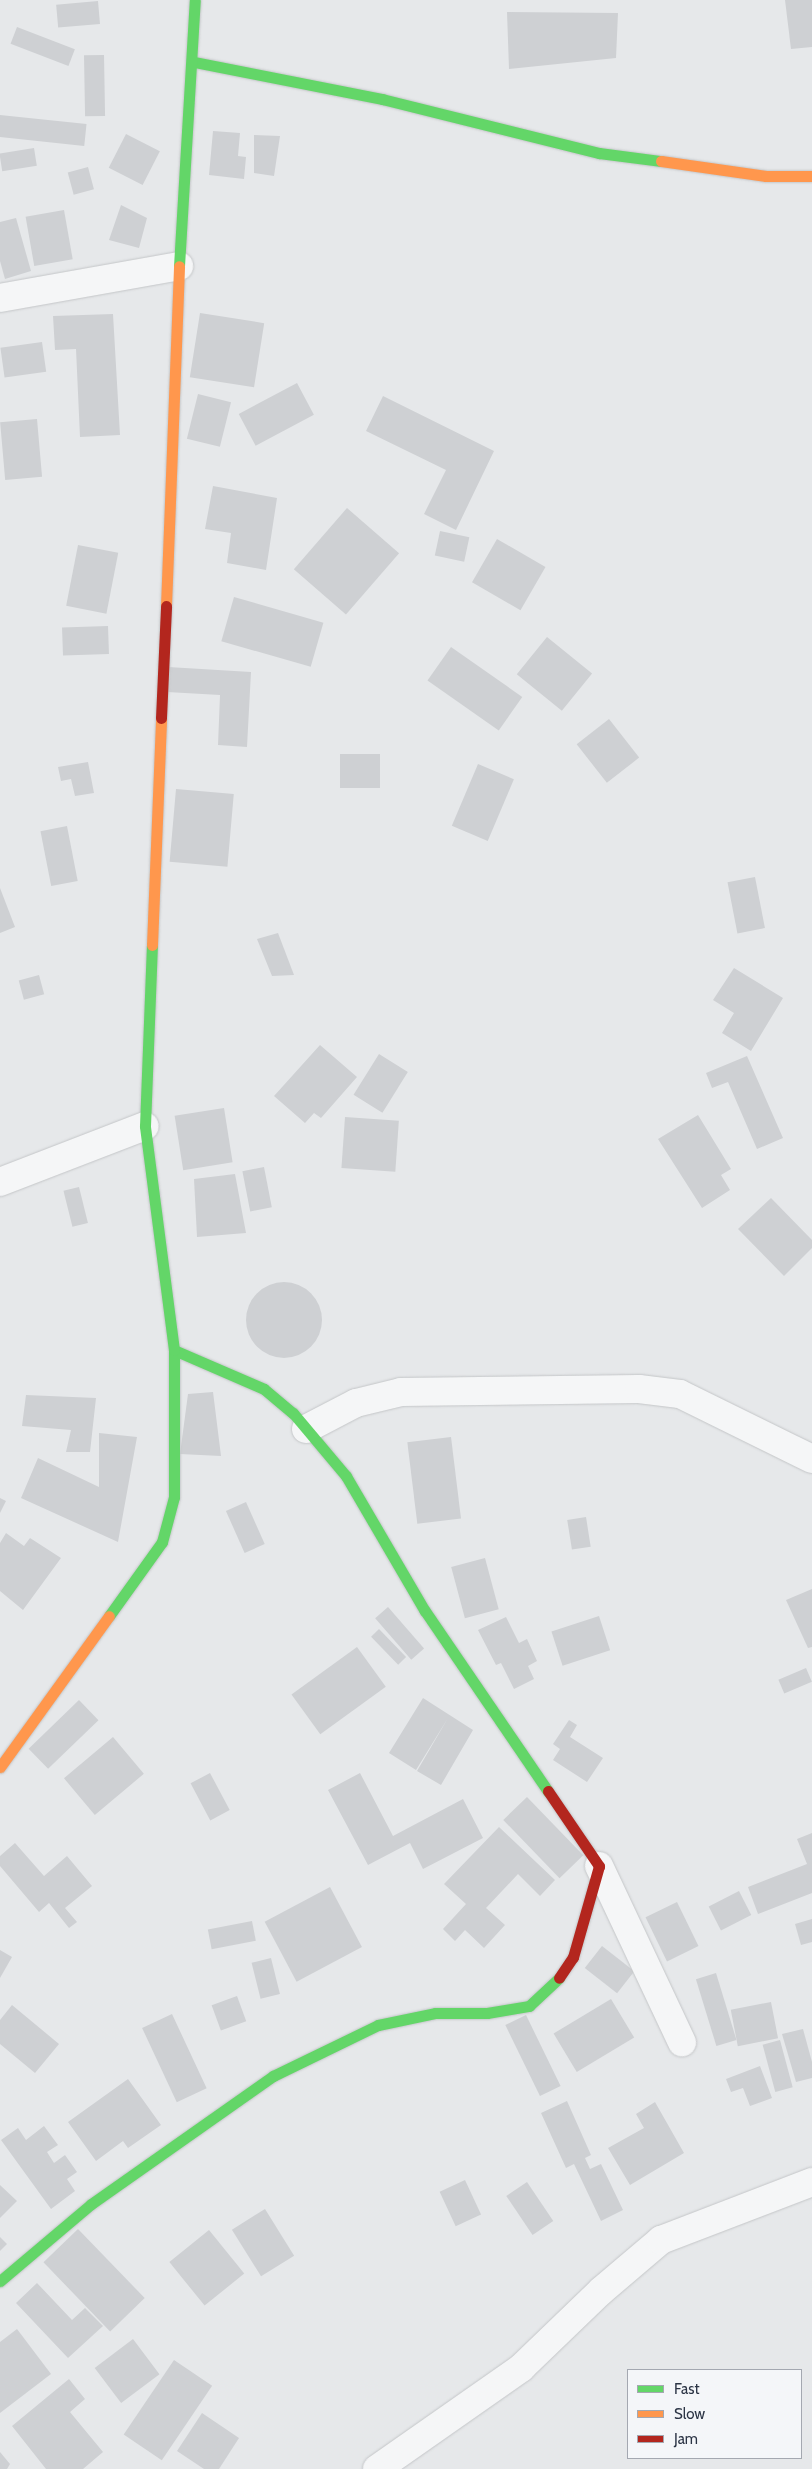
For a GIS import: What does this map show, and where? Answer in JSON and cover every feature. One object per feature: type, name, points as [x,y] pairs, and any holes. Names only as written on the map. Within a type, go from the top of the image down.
[{"type":"street","points":[[0,1767],[162,1542],[174,1497],[174,1350],[145,1126],[180,266],[194,62],[195,0]]},
{"type":"street","points":[[194,62],[382,99],[599,153],[766,176],[812,176]]},
{"type":"street","points":[[0,298],[180,266]]},
{"type":"street","points":[[0,1182],[145,1126]]},
{"type":"street","points":[[174,1350],[264,1389],[293,1413],[346,1476],[425,1612],[599,1866],[682,2042]]},
{"type":"street","points":[[306,1429],[356,1403],[401,1392],[639,1389],[680,1394],[812,1459]]},
{"type":"street","points":[[0,2281],[91,2204],[273,2076],[378,2026],[435,2013],[487,2013],[529,2006],[555,1984],[573,1957],[599,1866]]},
{"type":"street","points":[[377,2469],[521,2368],[601,2291],[661,2240],[812,2182]]},
{"type":"building","points":[[785,0],[812,0],[812,47],[791,49]]},
{"type":"building","points":[[98,1],[100,24],[58,28],[56,5]]},
{"type":"building","points":[[507,12],[618,13],[616,58],[509,69]]},
{"type":"building","points":[[17,27],[75,49],[68,66],[11,44]]},
{"type":"building","points":[[84,55],[104,55],[105,116],[85,116]]},
{"type":"building","points":[[0,115],[87,124],[84,146],[0,137]]},
{"type":"building","points":[[213,131],[240,133],[238,156],[246,157],[244,179],[209,175]]},
{"type":"building","points":[[126,134],[160,151],[143,185],[109,168]]},
{"type":"building","points":[[254,135],[280,136],[274,176],[254,173]]},
{"type":"building","points":[[34,148],[37,166],[2,171],[0,153]]},
{"type":"building","points":[[88,167],[94,189],[74,195],[68,172]]},
{"type":"building","points":[[121,205],[147,218],[139,248],[109,240]]},
{"type":"building","points":[[64,210],[73,259],[34,266],[26,217]]},
{"type":"building","points":[[16,218],[31,271],[5,279],[0,261],[0,222]]},
{"type":"building","points":[[200,313],[264,323],[254,387],[190,377]]},
{"type":"building","points":[[113,314],[120,435],[80,437],[76,349],[55,350],[53,316]]},
{"type":"building","points":[[42,342],[46,372],[5,378],[0,348]]},
{"type":"building","points":[[297,383],[314,415],[256,446],[239,414]]},
{"type":"building","points":[[198,394],[231,402],[220,447],[187,439]]},
{"type":"building","points":[[383,396],[494,451],[456,530],[424,514],[446,470],[366,431]]},
{"type":"building","points":[[37,419],[42,477],[5,480],[0,422]]},
{"type":"building","points":[[213,486],[277,498],[266,570],[227,563],[231,533],[205,529]]},
{"type":"building","points":[[347,508],[399,553],[346,614],[294,569]]},
{"type":"building","points":[[440,531],[469,537],[464,562],[435,555]]},
{"type":"building","points":[[497,539],[545,567],[520,610],[472,582]]},
{"type":"building","points":[[78,545],[118,553],[106,614],[66,606]]},
{"type":"building","points":[[234,597],[323,623],[311,667],[221,641]]},
{"type":"building","points":[[108,626],[109,654],[63,656],[62,628]]},
{"type":"building","points":[[547,637],[592,674],[562,711],[517,674]]},
{"type":"building","points":[[451,647],[522,697],[499,730],[427,681]]},
{"type":"building","points":[[168,667],[251,672],[247,747],[218,745],[220,695],[167,692]]},
{"type":"building","points":[[609,719],[639,758],[607,783],[577,744]]},
{"type":"building","points":[[340,754],[380,754],[380,788],[340,788]]},
{"type":"building","points":[[88,762],[94,793],[75,796],[71,779],[61,781],[58,767]]},
{"type":"building","points":[[478,764],[514,779],[488,841],[452,826]]},
{"type":"building","points":[[176,789],[234,794],[227,867],[170,862]]},
{"type":"building","points":[[67,826],[78,881],[51,886],[40,831]]},
{"type":"building","points":[[755,877],[765,928],[737,933],[728,882]]},
{"type":"building","points":[[0,888],[15,927],[0,933]]},
{"type":"building","points":[[278,933],[294,975],[272,976],[257,939]]},
{"type":"building","points":[[734,968],[783,998],[751,1051],[722,1033],[734,1013],[713,1000]]},
{"type":"building","points":[[39,975],[44,994],[24,1000],[19,980]]},
{"type":"building","points":[[320,1045],[357,1077],[321,1118],[314,1113],[305,1123],[274,1096]]},
{"type":"building","points":[[379,1054],[408,1072],[382,1113],[354,1095]]},
{"type":"building","points":[[747,1056],[783,1138],[757,1149],[728,1082],[712,1088],[706,1073]]},
{"type":"building","points":[[224,1108],[233,1162],[183,1170],[175,1116]]},
{"type":"building","points":[[698,1115],[731,1169],[721,1175],[730,1190],[702,1208],[658,1139]]},
{"type":"building","points":[[345,1117],[399,1121],[395,1172],[341,1168]]},
{"type":"building","points":[[264,1167],[272,1207],[250,1211],[242,1171]]},
{"type":"building","points":[[235,1174],[246,1233],[197,1237],[194,1179]]},
{"type":"building","points":[[79,1187],[88,1223],[72,1227],[63,1191]]},
{"type":"building","points":[[771,1198],[812,1240],[812,1248],[784,1276],[738,1229]]},
{"type":"building","points":[[284,1282],[299,1285],[311,1293],[319,1305],[322,1320],[319,1335],[311,1347],[299,1355],[284,1358],[269,1355],[257,1347],[249,1335],[246,1320],[249,1305],[257,1293],[269,1285]]},
{"type":"building","points":[[213,1392],[221,1456],[180,1454],[188,1394]]},
{"type":"building","points":[[26,1395],[96,1398],[90,1452],[66,1452],[71,1430],[22,1426]]},
{"type":"building","points":[[99,1433],[137,1437],[118,1542],[21,1498],[38,1458],[99,1487]]},
{"type":"building","points":[[451,1437],[461,1518],[417,1524],[407,1442]]},
{"type":"building","points":[[0,1498],[6,1501],[0,1513]]},
{"type":"building","points":[[246,1502],[265,1544],[245,1553],[226,1511]]},
{"type":"building","points":[[586,1517],[591,1547],[572,1550],[567,1520]]},
{"type":"building","points":[[6,1533],[24,1546],[30,1538],[61,1558],[23,1610],[0,1591],[0,1543]]},
{"type":"building","points":[[485,1558],[499,1609],[465,1618],[451,1567]]},
{"type":"building","points":[[812,1589],[812,1647],[808,1648],[786,1600]]},
{"type":"building","points":[[388,1607],[424,1649],[411,1660],[375,1618]]},
{"type":"building","points":[[599,1616],[610,1650],[563,1666],[551,1631]]},
{"type":"building","points":[[506,1617],[519,1643],[527,1639],[537,1661],[528,1666],[534,1679],[514,1689],[501,1663],[496,1665],[478,1630]]},
{"type":"building","points":[[379,1629],[406,1657],[398,1665],[371,1637]]},
{"type":"building","points":[[357,1647],[386,1687],[320,1734],[291,1695]]},
{"type":"building","points":[[806,1668],[812,1682],[784,1694],[778,1680]]},
{"type":"building","points":[[423,1698],[473,1730],[441,1785],[417,1771],[448,1718],[416,1770],[389,1753]]},
{"type":"building","points":[[79,1700],[98,1720],[48,1769],[29,1749]]},
{"type":"building","points":[[569,1720],[577,1725],[570,1737],[603,1758],[587,1782],[553,1760],[560,1749],[553,1744]]},
{"type":"building","points":[[113,1737],[144,1774],[95,1815],[64,1778]]},
{"type":"building","points":[[210,1773],[230,1810],[210,1820],[191,1783]]},
{"type":"building","points":[[360,1773],[393,1836],[463,1799],[483,1838],[423,1869],[410,1843],[368,1865],[328,1790]]},
{"type":"building","points":[[527,1797],[583,1855],[560,1878],[503,1820]]},
{"type":"building","points":[[499,1827],[555,1880],[540,1896],[518,1874],[486,1908],[505,1925],[484,1948],[465,1930],[455,1941],[443,1929],[466,1904],[444,1884]]},
{"type":"building","points":[[812,1833],[812,1893],[758,1914],[748,1887],[807,1864],[797,1839]]},
{"type":"building","points":[[15,1843],[44,1876],[67,1856],[92,1886],[65,1908],[77,1922],[69,1928],[49,1903],[39,1912],[0,1866],[0,1856]]},
{"type":"building","points":[[330,1887],[362,1947],[297,1982],[265,1922]]},
{"type":"building","points":[[739,1891],[751,1915],[721,1930],[709,1906]]},
{"type":"building","points":[[677,1902],[698,1946],[667,1961],[646,1917]]},
{"type":"building","points":[[812,1919],[812,1942],[801,1945],[795,1924]]},
{"type":"building","points":[[252,1921],[256,1941],[212,1949],[208,1930]]},
{"type":"building","points":[[602,1946],[634,1971],[617,1993],[585,1968]]},
{"type":"building","points":[[0,1950],[12,1957],[0,1978]]},
{"type":"building","points":[[271,1958],[280,1994],[261,1999],[252,1963]]},
{"type":"building","points":[[716,1973],[736,2040],[716,2046],[696,1979]]},
{"type":"building","points":[[237,1996],[246,2021],[221,2031],[212,2005]]},
{"type":"building","points":[[611,1999],[634,2038],[577,2072],[554,2034]]},
{"type":"building","points":[[771,2002],[778,2038],[738,2046],[731,2010]]},
{"type":"building","points":[[12,2005],[59,2044],[35,2073],[0,2044],[0,2020]]},
{"type":"building","points":[[172,2014],[207,2088],[177,2102],[142,2028]]},
{"type":"building","points":[[526,2015],[561,2086],[540,2096],[505,2025]]},
{"type":"building","points":[[803,2029],[812,2062],[812,2078],[796,2082],[782,2034]]},
{"type":"building","points":[[780,2040],[793,2087],[775,2092],[763,2045]]},
{"type":"building","points":[[760,2066],[772,2098],[750,2106],[743,2088],[731,2092],[726,2079]]},
{"type":"building","points":[[128,2079],[161,2125],[128,2148],[123,2141],[96,2161],[68,2122]]},
{"type":"building","points":[[567,2101],[591,2155],[585,2158],[590,2169],[601,2164],[623,2210],[601,2221],[574,2164],[566,2168],[541,2113]]},
{"type":"building","points":[[655,2102],[684,2153],[630,2185],[608,2148],[644,2128],[636,2114]]},
{"type":"building","points":[[44,2126],[58,2145],[47,2152],[54,2163],[65,2155],[77,2172],[67,2179],[75,2191],[51,2209],[1,2140],[18,2128],[26,2140]]},
{"type":"building","points":[[465,2180],[481,2214],[456,2226],[440,2192]]},
{"type":"building","points":[[527,2182],[553,2221],[533,2235],[506,2196]]},
{"type":"building","points":[[0,2185],[17,2201],[0,2218]]},
{"type":"building","points":[[265,2209],[294,2256],[261,2276],[232,2230]]},
{"type":"building","points":[[78,2229],[145,2298],[110,2331],[43,2262]]},
{"type":"building","points":[[209,2230],[244,2274],[205,2306],[169,2262]]},
{"type":"building","points":[[0,2237],[7,2244],[0,2251]]},
{"type":"building","points":[[37,2283],[72,2320],[85,2308],[103,2326],[68,2358],[16,2303]]},
{"type":"building","points":[[17,2329],[51,2374],[0,2413],[0,2342]]},
{"type":"building","points":[[133,2339],[159,2374],[121,2403],[95,2368]]},
{"type":"building","points":[[174,2360],[212,2386],[162,2460],[124,2435]]},
{"type":"building","points":[[69,2379],[85,2399],[70,2412],[103,2452],[83,2469],[46,2469],[12,2426]]},
{"type":"building","points":[[202,2413],[239,2438],[219,2469],[204,2469],[177,2451]]},
{"type":"building","points":[[0,2452],[10,2464],[7,2469],[0,2469]]},
{"type":"traffic: fast","points":[[179,266],[195,0]]},
{"type":"traffic: fast","points":[[194,62],[382,99],[599,153],[661,161]]},
{"type":"traffic: fast","points":[[109,1616],[162,1542],[174,1497],[174,1350],[145,1126],[152,945]]},
{"type":"traffic: fast","points":[[174,1350],[264,1389],[293,1413],[346,1476],[425,1611],[548,1791]]},
{"type":"traffic: fast","points":[[0,2281],[91,2204],[273,2076],[378,2025],[435,2013],[487,2013],[529,2006],[559,1978]]},
{"type":"traffic: slow","points":[[661,161],[766,176],[812,176]]},
{"type":"traffic: slow","points":[[166,606],[179,266]]},
{"type":"traffic: slow","points":[[152,945],[161,718]]},
{"type":"traffic: slow","points":[[0,1767],[109,1616]]},
{"type":"traffic: jam","points":[[161,718],[166,606]]},
{"type":"traffic: jam","points":[[548,1791],[599,1866],[573,1957],[559,1978]]}]
